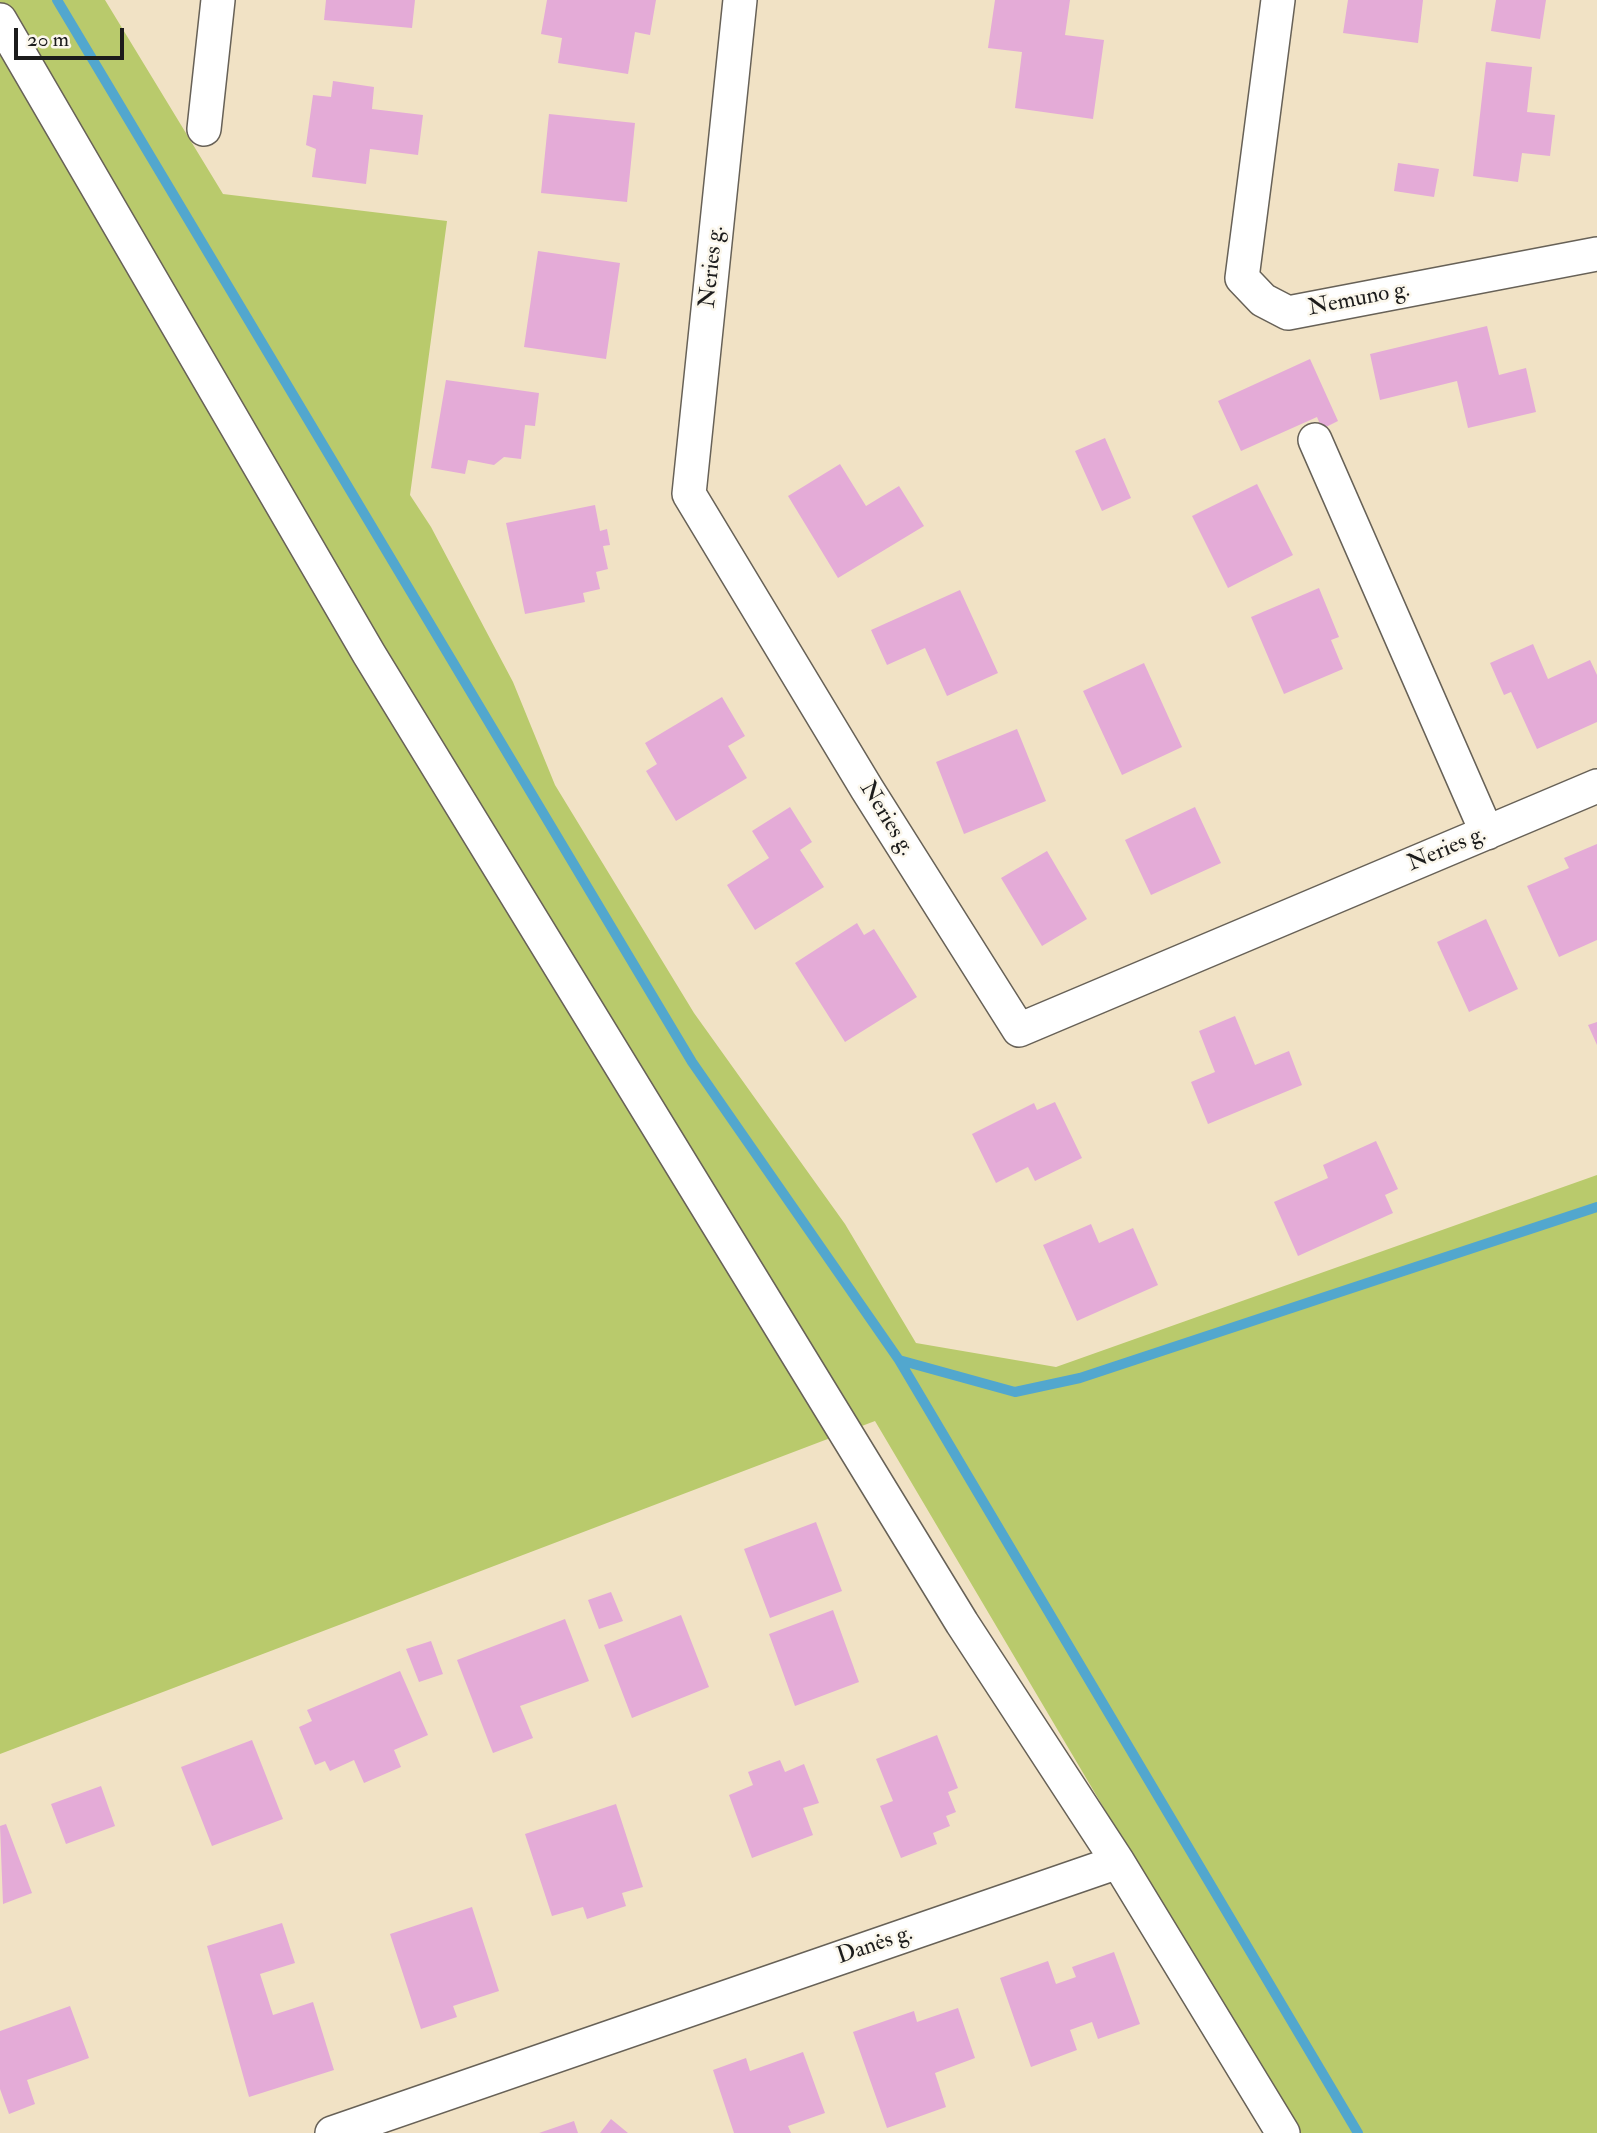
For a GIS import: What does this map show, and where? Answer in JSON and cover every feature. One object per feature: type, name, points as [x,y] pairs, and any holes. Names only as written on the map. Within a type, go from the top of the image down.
[{"type":"street","points":[[204,129],[218,0]]},
{"type":"street","name":"Neries g.","points":[[740,0],[689,494],[867,789],[1019,1031],[1597,786]]},
{"type":"street","name":"Nemuno g.","points":[[1278,0],[1242,278],[1263,300],[1288,313],[1597,254]]},
{"type":"street","points":[[0,20],[369,654],[962,1623],[1118,1862],[1283,2133]]},
{"type":"street","points":[[1315,440],[1487,833]]},
{"type":"street","name":"Danės g.","points":[[332,2133],[1118,1862]]},
{"type":"green space","points":[[0,0],[105,0],[223,194],[447,221],[410,495],[431,527],[513,682],[555,785],[694,1013],[845,1224],[916,1343],[1056,1367],[1597,1175],[1597,2133],[1296,2133],[875,1421],[0,1754]]},
{"type":"building","points":[[326,0],[415,0],[412,28],[324,20]]},
{"type":"building","points":[[547,0],[656,0],[650,35],[635,32],[628,74],[558,63],[562,38],[541,34]]},
{"type":"building","points":[[995,0],[1070,0],[1065,35],[1104,40],[1093,119],[1015,108],[1022,52],[988,48]]},
{"type":"building","points":[[1348,0],[1423,0],[1418,43],[1343,33]]},
{"type":"building","points":[[1496,0],[1546,0],[1540,39],[1491,31]]},
{"type":"building","points":[[1486,62],[1532,67],[1527,112],[1555,115],[1550,156],[1522,153],[1518,182],[1473,176]]},
{"type":"building","points":[[333,81],[374,87],[372,109],[423,115],[418,155],[370,149],[366,184],[312,177],[316,149],[306,145],[313,95],[331,97]]},
{"type":"building","points":[[549,114],[635,123],[627,202],[541,193]]},
{"type":"building","points":[[1398,163],[1439,169],[1434,197],[1394,191]]},
{"type":"building","points":[[538,251],[620,263],[606,359],[524,347]]},
{"type":"building","points":[[1487,326],[1499,375],[1526,368],[1536,412],[1468,428],[1457,381],[1380,400],[1370,354]]},
{"type":"building","points":[[1310,359],[1338,421],[1322,429],[1317,417],[1241,451],[1218,401]]},
{"type":"building","points":[[446,380],[539,393],[535,426],[525,425],[521,459],[504,457],[494,465],[468,460],[465,474],[431,468]]},
{"type":"building","points":[[1105,438],[1131,498],[1102,511],[1075,451]]},
{"type":"building","points":[[840,464],[866,506],[899,486],[924,526],[838,578],[788,496]]},
{"type":"building","points":[[1257,484],[1293,555],[1228,588],[1192,516]]},
{"type":"building","points":[[595,505],[600,531],[607,529],[610,545],[603,546],[608,569],[596,572],[600,589],[583,593],[585,602],[525,614],[506,523]]},
{"type":"building","points":[[1319,588],[1339,637],[1331,640],[1343,669],[1284,694],[1251,617]]},
{"type":"building","points":[[960,590],[998,673],[947,696],[925,648],[887,665],[871,630]]},
{"type":"building","points":[[1533,644],[1548,679],[1590,660],[1597,675],[1597,722],[1537,749],[1511,692],[1504,695],[1490,663]]},
{"type":"building","points":[[1144,663],[1182,747],[1122,775],[1083,691]]},
{"type":"building","points":[[722,697],[745,736],[728,746],[747,778],[676,821],[646,771],[657,764],[645,743]]},
{"type":"building","points":[[1017,729],[1046,801],[964,834],[936,762]]},
{"type":"building","points":[[790,807],[812,842],[800,850],[824,887],[755,930],[727,885],[769,858],[752,831]]},
{"type":"building","points":[[1195,807],[1221,863],[1151,895],[1125,840]]},
{"type":"building","points":[[1597,844],[1597,940],[1559,957],[1527,886],[1569,868],[1564,858]]},
{"type":"building","points":[[1047,851],[1087,919],[1042,946],[1001,878]]},
{"type":"building","points":[[1486,919],[1518,989],[1469,1012],[1437,942]]},
{"type":"building","points":[[857,923],[864,935],[874,929],[917,997],[845,1042],[795,963]]},
{"type":"building","points":[[1235,1016],[1255,1065],[1289,1051],[1302,1085],[1208,1124],[1191,1082],[1215,1072],[1199,1031]]},
{"type":"building","points":[[1597,1022],[1597,1045],[1588,1025]]},
{"type":"building","points":[[1055,1102],[1082,1158],[1035,1181],[1028,1167],[996,1183],[972,1134],[1034,1103],[1037,1110]]},
{"type":"building","points":[[1376,1141],[1398,1189],[1385,1195],[1393,1213],[1298,1256],[1274,1202],[1328,1178],[1323,1165]]},
{"type":"building","points":[[1091,1224],[1099,1243],[1133,1228],[1158,1285],[1077,1321],[1043,1245]]},
{"type":"building","points":[[816,1522],[842,1591],[770,1618],[744,1549]]},
{"type":"building","points":[[611,1592],[623,1621],[599,1629],[588,1600]]},
{"type":"building","points":[[833,1610],[859,1682],[795,1706],[769,1634]]},
{"type":"building","points":[[681,1615],[709,1687],[632,1718],[604,1645]]},
{"type":"building","points":[[565,1619],[589,1681],[520,1706],[533,1738],[493,1753],[457,1660]]},
{"type":"building","points":[[431,1641],[443,1674],[419,1682],[406,1649]]},
{"type":"building","points":[[400,1671],[428,1735],[394,1750],[401,1767],[364,1783],[354,1760],[330,1771],[325,1761],[315,1765],[299,1727],[312,1721],[307,1710]]},
{"type":"building","points":[[937,1735],[958,1788],[948,1792],[956,1812],[946,1816],[950,1826],[933,1833],[937,1844],[901,1858],[880,1806],[893,1801],[876,1759]]},
{"type":"building","points":[[252,1740],[283,1819],[212,1846],[181,1767]]},
{"type":"building","points":[[780,1760],[785,1772],[804,1764],[819,1803],[803,1808],[813,1835],[752,1858],[729,1795],[753,1785],[748,1772]]},
{"type":"building","points":[[101,1786],[115,1826],[66,1844],[51,1804]]},
{"type":"building","points":[[616,1804],[643,1887],[622,1893],[626,1906],[587,1919],[583,1907],[552,1916],[525,1834]]},
{"type":"building","points":[[6,1824],[32,1893],[3,1904],[0,1826]]},
{"type":"building","points":[[472,1907],[499,1991],[453,2006],[457,2017],[421,2029],[390,1934]]},
{"type":"building","points":[[282,1923],[295,1963],[260,1974],[273,2015],[313,2002],[334,2070],[249,2097],[207,1946]]},
{"type":"building","points":[[1114,1952],[1140,2024],[1098,2039],[1092,2022],[1070,2030],[1077,2050],[1031,2067],[1000,1978],[1048,1961],[1056,1984],[1076,1977],[1072,1967]]},
{"type":"building","points":[[70,2006],[89,2058],[27,2080],[35,2104],[9,2114],[0,2089],[0,2031]]},
{"type":"building","points":[[958,2008],[975,2058],[935,2073],[946,2107],[887,2128],[853,2032],[914,2011],[917,2022]]},
{"type":"building","points":[[803,2052],[825,2113],[788,2126],[791,2133],[734,2133],[713,2070],[746,2058],[750,2071]]},
{"type":"building","points":[[611,2119],[628,2133],[600,2133]]},
{"type":"building","points":[[574,2121],[578,2133],[539,2133]]},
{"type":"waterway","points":[[57,0],[692,1062],[899,1360],[1358,2133]]},
{"type":"waterway","points":[[899,1360],[1015,1392],[1080,1378],[1597,1207]]}]
